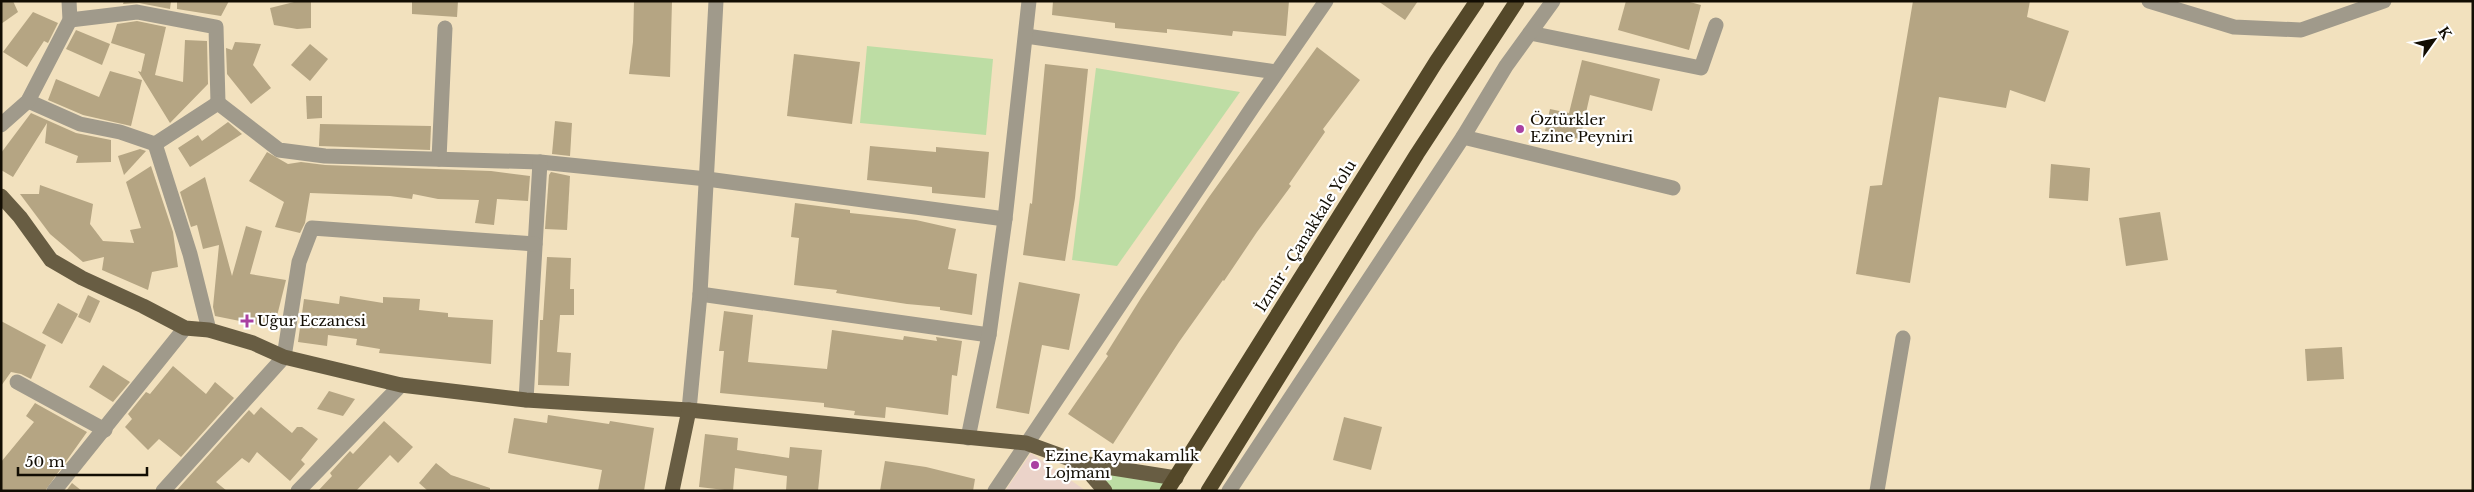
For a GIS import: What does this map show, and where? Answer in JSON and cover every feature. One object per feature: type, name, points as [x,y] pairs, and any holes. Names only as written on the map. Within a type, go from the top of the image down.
[{"type":"highway","name":"İzmir - Çanakkale Yolu","points":[[1171,485],[1436,62],[1478,1]]},
{"type":"highway","points":[[1208,491],[1417,154],[1517,1]]},
{"type":"main road","points":[[1,196],[20,217],[51,260],[82,278],[185,328],[209,330],[253,343],[284,357],[401,385],[526,400],[689,410],[968,438],[1026,442],[1081,463],[1171,485]]},
{"type":"main road","points":[[672,491],[689,410]]},
{"type":"main road","points":[[1081,463],[1105,491]]},
{"type":"street","points":[[1,125],[28,101],[70,20],[69,1]]},
{"type":"street","points":[[689,410],[700,294],[716,1]]},
{"type":"street","points":[[968,438],[989,335],[1005,219],[1029,1]]},
{"type":"street","points":[[995,491],[1026,442],[1326,1]]},
{"type":"street","points":[[1229,491],[1463,137],[1506,66],[1553,1]]},
{"type":"street","points":[[2149,1],[2234,27],[2301,30],[2384,1]]},
{"type":"street","points":[[70,20],[137,12],[216,27],[218,102]]},
{"type":"street","points":[[1530,33],[1701,68],[1716,25]]},
{"type":"street","points":[[439,159],[445,28]]},
{"type":"street","points":[[1026,36],[1276,72]]},
{"type":"street","points":[[28,101],[80,124],[120,132],[155,144]]},
{"type":"street","points":[[155,144],[218,102]]},
{"type":"street","points":[[218,102],[279,150],[326,156],[540,162],[707,179],[1005,219]]},
{"type":"street","points":[[1463,137],[1673,188]]},
{"type":"street","points":[[155,144],[190,254],[209,330]]},
{"type":"street","points":[[526,400],[540,162]]},
{"type":"street","points":[[163,491],[284,357],[299,262],[312,228],[536,244]]},
{"type":"street","points":[[700,294],[989,335]]},
{"type":"street","points":[[54,491],[105,430],[185,328]]},
{"type":"street","points":[[1878,491],[1903,338]]},
{"type":"street","points":[[17,382],[105,430]]},
{"type":"street","points":[[298,491],[401,385]]},
{"type":"shaded area","name":"Ezine Kaymakamlık Lojmanı","points":[[1031,453],[1069,479],[1086,491],[1005,491]]},
{"type":"green space","points":[[867,46],[993,59],[986,135],[860,123]]},
{"type":"green space","points":[[1096,68],[1240,92],[1117,266],[1072,260]]},
{"type":"green space","points":[[1081,463],[1176,478],[1167,491],[1105,491]]},
{"type":"building","points":[[1,1],[13,1],[18,12],[1,24]]},
{"type":"building","points":[[124,1],[171,1],[170,9],[139,3],[123,4]]},
{"type":"building","points":[[177,1],[229,1],[221,16],[177,9]]},
{"type":"building","points":[[298,1],[311,1],[311,28],[297,29],[274,25],[270,8]]},
{"type":"building","points":[[412,1],[458,1],[457,17],[412,14]]},
{"type":"building","points":[[634,1],[672,1],[670,77],[629,74],[633,42]]},
{"type":"building","points":[[1053,1],[1289,1],[1286,36],[1233,31],[1232,36],[1167,29],[1167,33],[1115,28],[1115,23],[1052,15]]},
{"type":"building","points":[[1378,1],[1418,1],[1405,20]]},
{"type":"building","points":[[1626,1],[1686,1],[1701,5],[1689,50],[1618,30]]},
{"type":"building","points":[[1913,1],[2030,1],[2027,17],[2069,31],[2045,102],[2010,90],[2006,108],[1939,97],[1910,283],[1856,274],[1870,186],[1882,185]]},
{"type":"building","points":[[33,12],[58,23],[48,43],[44,41],[27,67],[3,52]]},
{"type":"building","points":[[137,21],[166,27],[155,75],[183,82],[185,40],[207,41],[208,84],[170,123],[138,71],[141,72],[145,54],[111,43],[117,24]]},
{"type":"building","points":[[76,30],[110,44],[102,65],[66,49]]},
{"type":"building","points":[[235,42],[261,44],[253,65],[271,88],[251,104],[227,74],[226,48],[232,50]]},
{"type":"building","points":[[310,44],[328,59],[310,81],[291,65]]},
{"type":"building","points":[[1317,47],[1360,80],[1323,129],[1325,132],[1289,184],[1291,186],[1179,342],[1113,444],[1068,414],[1108,356],[1106,354],[1141,298],[1209,197]]},
{"type":"building","points":[[794,54],[860,62],[852,124],[787,116]]},
{"type":"building","points":[[1582,60],[1660,79],[1652,111],[1590,95],[1580,139],[1545,131],[1550,109],[1569,113]]},
{"type":"building","points":[[1045,64],[1088,69],[1075,198],[1065,261],[1023,255],[1030,203],[1032,204]]},
{"type":"building","points":[[110,71],[142,80],[131,126],[83,115],[48,100],[56,79],[99,97]]},
{"type":"building","points":[[306,96],[322,96],[322,118],[307,119]]},
{"type":"building","points":[[31,113],[76,133],[111,140],[111,162],[76,163],[78,156],[45,143],[47,123],[13,177],[1,170],[1,153]]},
{"type":"building","points":[[555,121],[572,123],[570,156],[552,154]]},
{"type":"building","points":[[228,122],[242,134],[190,167],[178,148],[198,135],[202,141]]},
{"type":"building","points":[[320,124],[431,126],[430,150],[319,146]]},
{"type":"building","points":[[870,146],[936,152],[936,147],[989,152],[985,198],[932,193],[932,187],[867,180]]},
{"type":"building","points":[[140,149],[146,151],[124,175],[118,156]]},
{"type":"building","points":[[267,152],[288,164],[301,162],[325,165],[491,171],[530,176],[528,201],[497,199],[494,225],[475,223],[479,200],[438,199],[413,194],[412,199],[390,196],[310,193],[305,223],[300,233],[275,227],[284,202],[249,181]]},
{"type":"building","points":[[2051,164],[2090,168],[2088,201],[2049,198]]},
{"type":"building","points":[[151,166],[173,232],[178,267],[152,272],[148,290],[102,270],[104,257],[83,262],[50,234],[20,194],[39,194],[40,185],[93,204],[90,224],[103,241],[134,243],[130,230],[141,228],[126,182]]},
{"type":"building","points":[[551,172],[570,176],[567,230],[545,229],[549,175]]},
{"type":"building","points":[[205,177],[232,276],[246,226],[262,231],[250,274],[286,280],[274,328],[215,316],[213,307],[219,245],[203,249],[197,225],[191,227],[180,192]]},
{"type":"building","points":[[795,203],[850,210],[850,213],[916,220],[956,229],[948,269],[977,274],[972,315],[940,310],[940,307],[907,304],[836,293],[837,290],[794,285],[799,238],[791,237]]},
{"type":"building","points":[[2160,212],[2168,260],[2126,266],[2119,218]]},
{"type":"building","points":[[547,257],[571,258],[570,289],[574,289],[574,315],[560,315],[557,352],[571,353],[569,386],[538,385],[540,320],[543,320]]},
{"type":"building","points":[[1019,282],[1080,294],[1069,350],[1042,345],[1029,414],[996,408]]},
{"type":"building","points":[[88,295],[100,301],[90,323],[78,317]]},
{"type":"building","points":[[340,296],[383,303],[383,297],[420,299],[419,310],[448,313],[448,317],[493,320],[491,364],[379,353],[380,349],[356,345],[357,339],[328,335],[327,346],[298,342],[304,299],[339,304]]},
{"type":"building","points":[[58,303],[78,314],[62,344],[42,333]]},
{"type":"building","points":[[724,311],[753,315],[748,362],[827,369],[832,330],[903,340],[904,336],[937,341],[936,337],[962,341],[957,376],[952,375],[948,415],[886,407],[885,418],[854,415],[855,411],[824,407],[824,403],[720,393],[724,351],[719,351]]},
{"type":"building","points":[[1,321],[46,345],[31,379],[11,372],[1,386]]},
{"type":"building","points":[[2342,347],[2344,379],[2307,381],[2305,349]]},
{"type":"building","points":[[103,365],[130,382],[113,402],[89,387]]},
{"type":"building","points":[[173,366],[206,394],[215,382],[234,398],[181,457],[159,439],[148,450],[125,427],[132,419],[128,414],[146,392],[150,394]]},
{"type":"building","points":[[329,391],[355,399],[343,416],[317,409]]},
{"type":"building","points":[[35,403],[87,432],[45,491],[1,491],[1,462],[34,422],[26,416]]},
{"type":"building","points":[[261,407],[292,433],[297,427],[302,427],[318,439],[301,460],[305,464],[290,481],[257,452],[249,463],[242,458],[216,482],[227,491],[176,491],[249,410],[254,415]]},
{"type":"building","points":[[548,415],[609,424],[610,421],[654,428],[644,491],[598,491],[602,470],[508,453],[514,418],[547,423]]},
{"type":"building","points":[[1344,417],[1382,427],[1371,470],[1333,460]]},
{"type":"building","points":[[384,421],[413,447],[398,463],[390,455],[356,491],[318,491],[332,476],[330,473],[350,451],[353,454]]},
{"type":"building","points":[[705,434],[738,438],[737,450],[789,458],[790,447],[822,450],[818,491],[786,491],[787,476],[735,468],[733,491],[699,487]]},
{"type":"building","points":[[885,461],[926,467],[975,479],[973,491],[880,491]]},
{"type":"building","points":[[436,463],[451,475],[490,488],[490,491],[428,491],[419,483]]},
{"type":"building","points":[[72,483],[82,491],[66,491]]},
{"type":"place","name":"Öztürkler Ezine Peyniri","points":[[1520,129]]},
{"type":"place","name":"Uğur Eczanesi","points":[[247,321]]},
{"type":"place","name":"Ezine Kaymakamlık Lojmanı","points":[[1035,465]]}]
